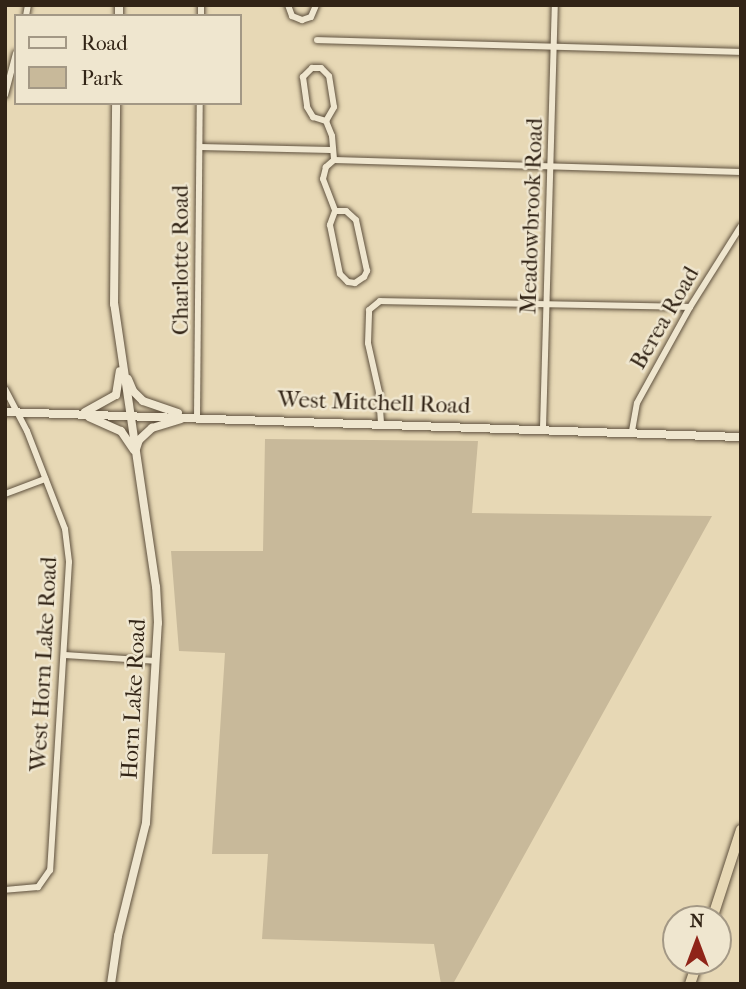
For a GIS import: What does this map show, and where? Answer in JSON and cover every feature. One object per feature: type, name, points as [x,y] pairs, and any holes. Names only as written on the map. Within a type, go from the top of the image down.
[{"type":"highway","points":[[717,905],[741,830]]},
{"type":"main road","points":[[116,105],[114,304],[122,361],[133,391],[140,398],[187,417]]},
{"type":"main road","points":[[80,414],[100,406],[116,395],[122,361]]},
{"type":"main road","name":"Horn Lake Road","points":[[111,984],[118,936],[144,832],[156,661],[156,587],[122,361]]},
{"type":"main road","name":"West Mitchell Road","points":[[5,411],[632,431],[741,437]]},
{"type":"main road","points":[[80,414],[118,428],[135,451]]},
{"type":"main road","points":[[135,451],[139,440],[152,428],[187,417]]},
{"type":"street","points":[[288,5],[292,16],[302,20],[312,17],[316,5]]},
{"type":"street","name":"Meadowbrook Road","points":[[543,428],[555,5]]},
{"type":"street","points":[[317,40],[741,52]]},
{"type":"street","points":[[5,95],[14,61]]},
{"type":"street","points":[[312,68],[321,68],[329,76],[334,107],[326,121],[313,117],[307,107],[303,77],[312,68]]},
{"type":"street","name":"Charlotte Road","points":[[197,417],[200,105]]},
{"type":"street","points":[[326,121],[331,133],[334,160]]},
{"type":"street","points":[[200,147],[331,150]]},
{"type":"street","points":[[335,211],[346,211],[356,220],[367,271],[359,281],[348,282],[340,274],[329,223],[335,211],[323,179],[326,167],[334,160],[741,172]]},
{"type":"street","name":"Berea Road","points":[[632,431],[637,402],[690,307],[741,226]]},
{"type":"street","points":[[381,423],[379,392],[368,343],[369,310],[376,302],[391,299],[690,307]]},
{"type":"street","name":"West Horn Lake Road","points":[[5,389],[18,412],[45,479],[67,544],[64,655],[51,866],[42,884],[30,890],[5,890]]},
{"type":"street","points":[[5,494],[45,479]]},
{"type":"street","points":[[64,655],[156,661]]},
{"type":"green space","points":[[265,439],[478,441],[472,513],[712,516],[453,984],[441,984],[434,944],[262,939],[268,854],[212,854],[225,653],[179,651],[171,551],[263,551]]}]
